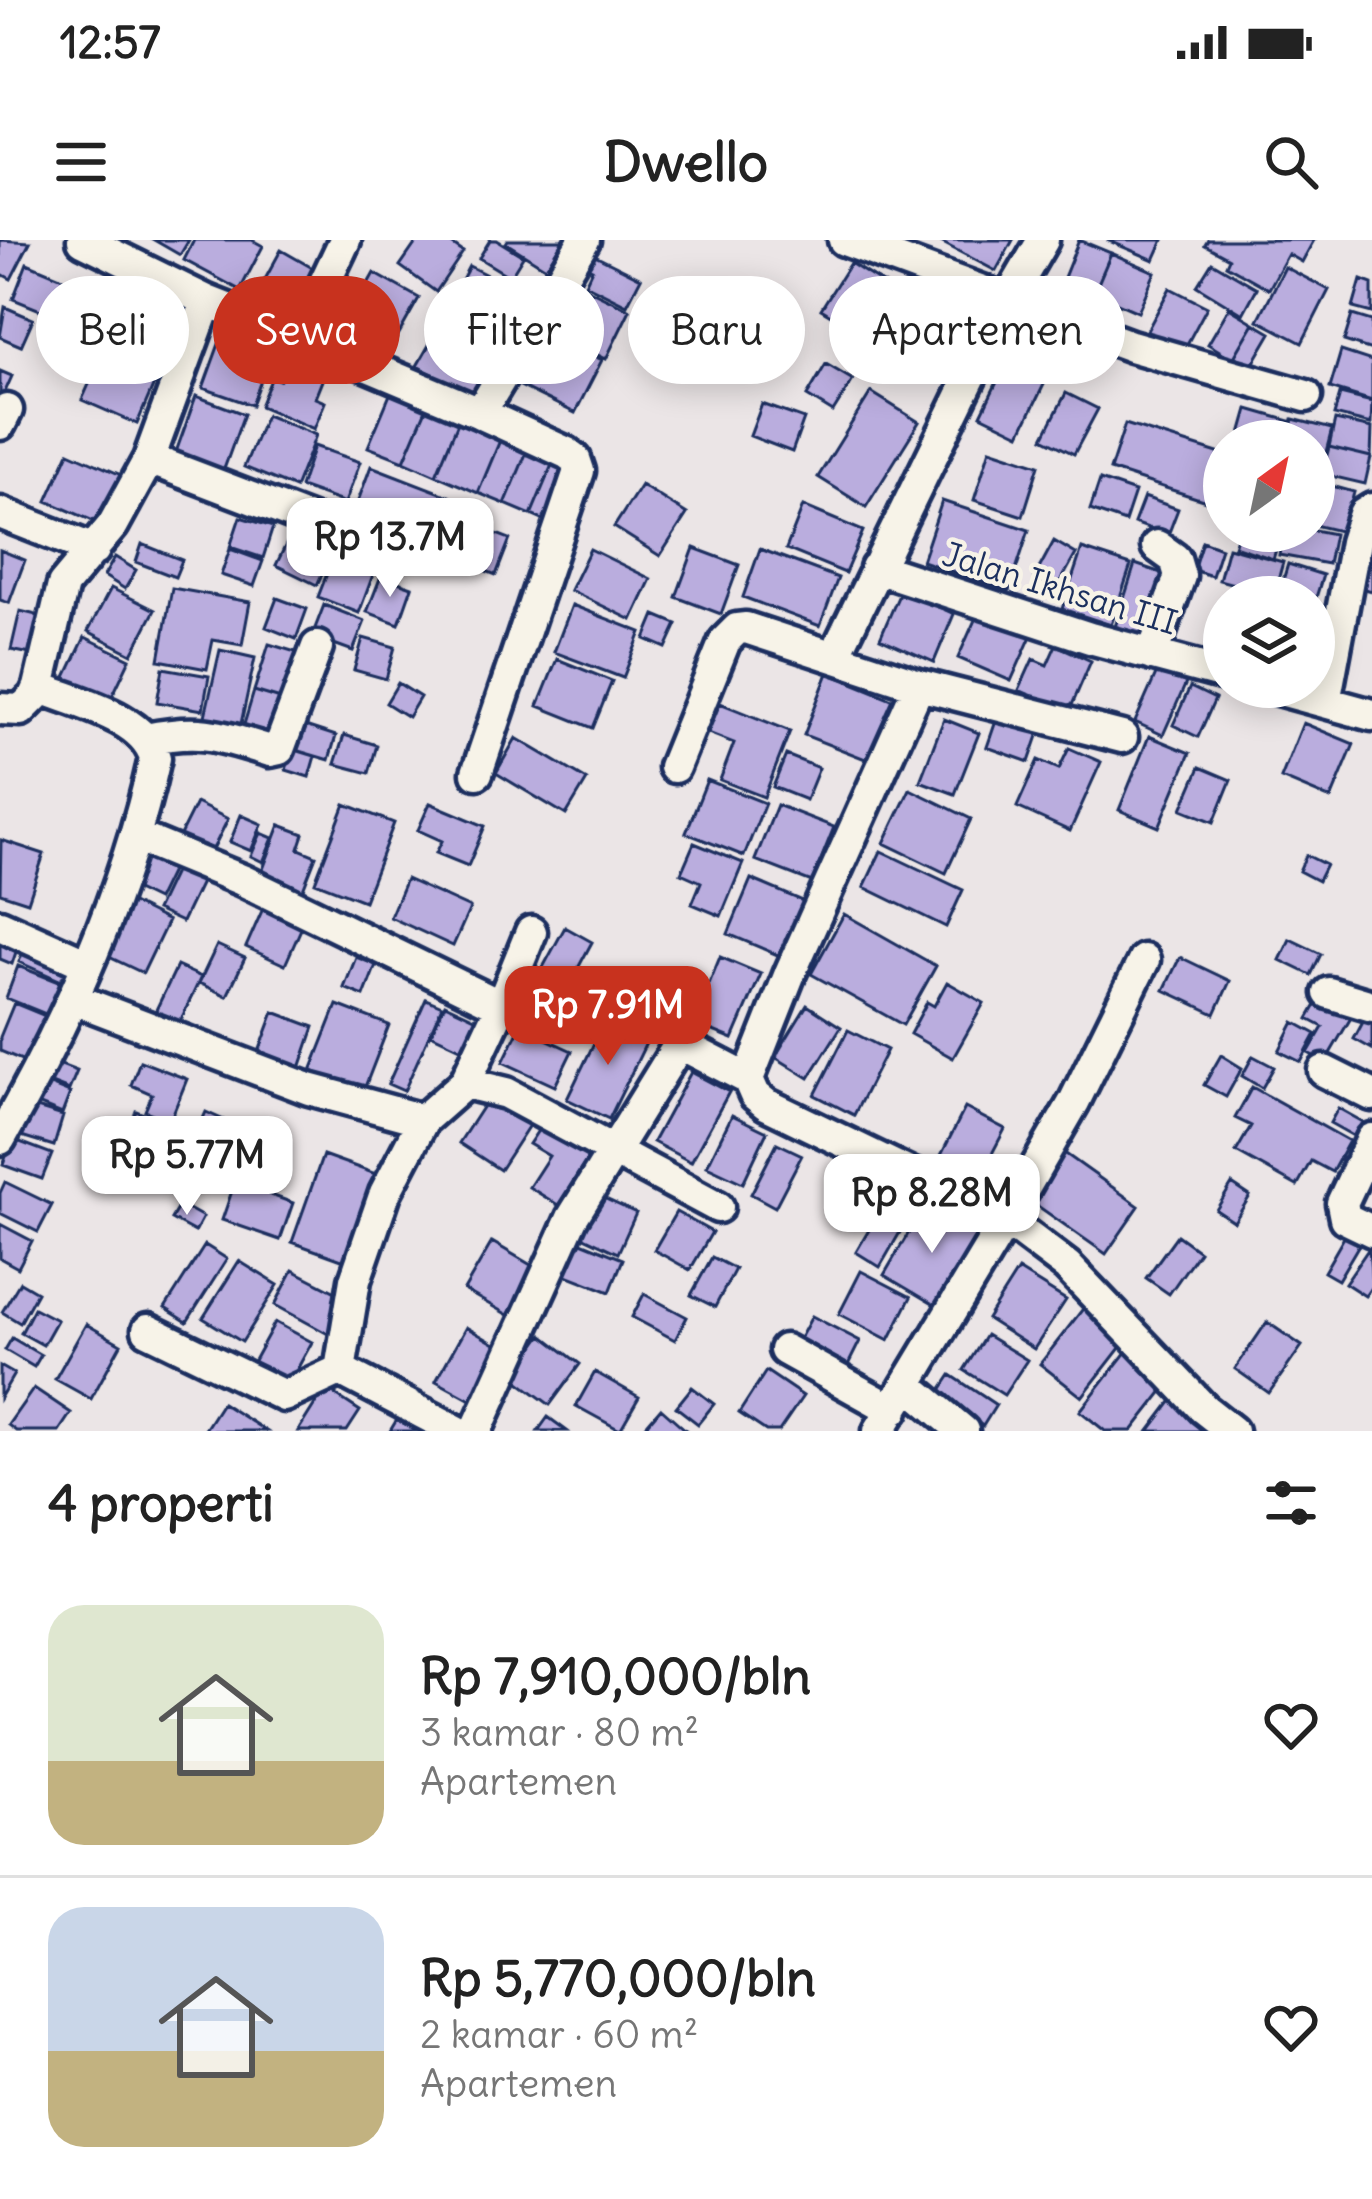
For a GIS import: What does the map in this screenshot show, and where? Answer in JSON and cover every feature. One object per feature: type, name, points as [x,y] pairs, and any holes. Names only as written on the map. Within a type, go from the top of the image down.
[{"type":"street","points":[[83,240],[213,303]]},
{"type":"street","points":[[328,276],[345,240]]},
{"type":"street","points":[[480,412],[584,240]]},
{"type":"street","points":[[844,240],[942,276]]},
{"type":"street","points":[[1022,276],[1043,240]]},
{"type":"street","points":[[0,709],[21,710],[35,696],[63,585],[113,525],[149,459],[207,301]]},
{"type":"street","points":[[1125,344],[1306,396]]},
{"type":"street","points":[[400,379],[567,453],[579,471],[477,773]]},
{"type":"street","points":[[835,655],[967,384]]},
{"type":"street","points":[[149,459],[327,527]]},
{"type":"street","points":[[1335,649],[1355,542],[1364,514],[1372,509]]},
{"type":"street","points":[[0,513],[94,550]]},
{"type":"street","points":[[1152,655],[1180,576],[1175,559],[1157,546]]},
{"type":"street","name":"Jalan Ikhsan III","points":[[876,568],[1203,668]]},
{"type":"street","points":[[674,767],[730,634],[746,628],[919,685],[1122,737]]},
{"type":"street","points":[[146,739],[184,731],[208,732],[270,751],[279,749],[316,647]]},
{"type":"street","points":[[748,1079],[790,973],[919,685]]},
{"type":"street","points":[[0,1139],[74,999],[138,837],[155,758],[146,739],[124,722],[38,687]]},
{"type":"street","points":[[1335,705],[1372,715]]},
{"type":"street","points":[[138,837],[242,880],[501,1006]]},
{"type":"street","points":[[0,925],[87,964]]},
{"type":"street","points":[[340,1370],[355,1280],[385,1193],[423,1120],[465,1083],[531,932]]},
{"type":"street","points":[[893,1409],[1074,1102],[1144,960]]},
{"type":"street","points":[[1330,993],[1372,1006]]},
{"type":"street","points":[[74,999],[309,1089],[423,1120]]},
{"type":"street","points":[[476,1431],[572,1218],[676,1048],[688,1048],[748,1079],[755,1095],[766,1104],[1006,1220],[1067,1266],[1204,1409],[1232,1431]]},
{"type":"street","points":[[1324,1072],[1372,1094]]},
{"type":"street","points":[[465,1083],[506,1093],[718,1208]]},
{"type":"street","points":[[1372,1138],[1342,1204],[1345,1218],[1372,1231]]},
{"type":"street","points":[[148,1330],[284,1396],[340,1370]]},
{"type":"street","points":[[785,1350],[893,1409],[963,1431]]},
{"type":"street","points":[[340,1370],[457,1431]]},
{"type":"building","points":[[0,240],[30,242],[11,279],[0,273]]},
{"type":"building","points":[[154,240],[189,240],[180,255]]},
{"type":"building","points":[[194,240],[252,240],[263,246],[247,276],[214,276],[184,260]]},
{"type":"building","points":[[418,240],[446,240],[463,252],[447,276],[424,276],[424,283],[400,266]]},
{"type":"building","points":[[490,240],[523,256],[511,276],[479,258]]},
{"type":"building","points":[[563,240],[546,268],[506,243]]},
{"type":"building","points":[[937,240],[1013,240],[996,271]]},
{"type":"building","points":[[1079,240],[1111,253],[1101,276],[1065,276]]},
{"type":"building","points":[[1107,240],[1163,240],[1154,260]]},
{"type":"building","points":[[1208,240],[1314,240],[1302,262],[1288,254],[1269,289],[1226,265],[1229,258],[1205,245]]},
{"type":"building","points":[[281,250],[323,274],[322,276],[267,276]]},
{"type":"building","points":[[587,251],[637,276],[628,276],[627,305],[604,294],[604,276],[589,276],[592,269],[581,264]]},
{"type":"building","points":[[1111,253],[1155,272],[1138,312],[1125,306],[1125,276],[1101,276]]},
{"type":"building","points":[[1212,262],[1257,288],[1243,314],[1197,286]]},
{"type":"building","points":[[27,263],[58,276],[36,276],[36,308],[13,299]]},
{"type":"building","points":[[850,263],[871,276],[842,276]]},
{"type":"building","points":[[469,266],[489,276],[464,276]]},
{"type":"building","points":[[1285,267],[1329,290],[1302,343],[1258,320]]},
{"type":"building","points":[[1361,280],[1372,284],[1372,313],[1353,308]]},
{"type":"building","points":[[400,287],[419,298],[400,332]]},
{"type":"building","points":[[1170,288],[1207,307],[1180,357],[1143,338]]},
{"type":"building","points":[[604,297],[628,309],[604,358]]},
{"type":"building","points":[[5,307],[33,319],[21,346],[0,337]]},
{"type":"building","points":[[1229,308],[1254,323],[1233,359],[1208,344]]},
{"type":"building","points":[[1352,315],[1372,321],[1372,350],[1344,341]]},
{"type":"building","points":[[1254,323],[1271,333],[1250,369],[1233,359]]},
{"type":"building","points":[[1341,351],[1372,361],[1372,401],[1330,388]]},
{"type":"building","points":[[213,360],[213,384],[260,384],[252,405],[203,388]]},
{"type":"building","points":[[826,364],[829,384],[850,384],[833,412],[807,396]]},
{"type":"building","points":[[0,371],[12,376],[0,403]]},
{"type":"building","points":[[89,384],[154,384],[137,424],[82,400]]},
{"type":"building","points":[[269,384],[321,384],[315,398],[325,402],[314,429],[260,406]]},
{"type":"building","points":[[452,384],[482,384],[476,396]]},
{"type":"building","points":[[516,384],[590,384],[575,413]]},
{"type":"building","points":[[996,384],[1044,384],[1020,434],[981,415]]},
{"type":"building","points":[[391,392],[427,407],[404,461],[368,447]]},
{"type":"building","points":[[871,392],[919,422],[866,507],[818,477]]},
{"type":"building","points":[[1066,393],[1098,409],[1074,454],[1043,438]]},
{"type":"building","points":[[1340,394],[1372,402],[1371,424],[1334,415]]},
{"type":"building","points":[[196,396],[244,414],[224,469],[176,452]]},
{"type":"building","points":[[762,404],[804,419],[792,452],[750,436]]},
{"type":"building","points":[[427,407],[459,420],[436,475],[404,461]]},
{"type":"building","points":[[1248,409],[1286,420],[1245,420]]},
{"type":"building","points":[[266,415],[316,435],[295,488],[244,467]]},
{"type":"building","points":[[459,420],[501,438],[478,493],[436,475]]},
{"type":"building","points":[[1335,420],[1372,428],[1371,457],[1335,448]]},
{"type":"building","points":[[1125,424],[1203,448],[1203,500],[1110,470]]},
{"type":"building","points":[[501,438],[528,449],[505,504],[478,493]]},
{"type":"building","points":[[314,446],[360,462],[345,503],[300,487]]},
{"type":"building","points":[[1335,448],[1371,457],[1365,484],[1335,477]]},
{"type":"building","points":[[528,449],[554,460],[531,515],[505,504]]},
{"type":"building","points":[[990,449],[1039,465],[1023,516],[974,500]]},
{"type":"building","points":[[69,452],[121,475],[100,524],[47,501]]},
{"type":"building","points":[[554,460],[577,470],[554,525],[531,515]]},
{"type":"building","points":[[371,466],[449,496],[431,542],[354,512]]},
{"type":"building","points":[[1100,480],[1135,492],[1125,522],[1090,510]]},
{"type":"building","points":[[641,485],[687,514],[660,556],[614,527]]},
{"type":"building","points":[[1335,487],[1354,492],[1344,532],[1335,530]]},
{"type":"building","points":[[1144,497],[1178,509],[1168,535],[1134,523]]},
{"type":"building","points":[[942,501],[1029,530],[1009,591],[922,561]]},
{"type":"building","points":[[803,506],[863,531],[845,573],[786,549]]},
{"type":"building","points":[[240,517],[273,527],[263,558],[230,547]]},
{"type":"building","points":[[455,518],[510,539],[496,575],[441,553]]},
{"type":"building","points":[[292,532],[332,552],[317,585],[276,565]]},
{"type":"building","points":[[341,537],[381,553],[359,613],[318,597]]},
{"type":"building","points":[[1054,541],[1076,554],[1056,590],[1034,578]]},
{"type":"building","points":[[1202,541],[1203,552],[1220,552],[1212,576],[1193,570]]},
{"type":"building","points":[[1372,543],[1372,591],[1361,588]]},
{"type":"building","points":[[142,544],[182,560],[175,577],[136,562]]},
{"type":"building","points":[[694,548],[739,565],[721,614],[676,597]]},
{"type":"building","points":[[230,549],[263,561],[254,586],[221,575]]},
{"type":"building","points":[[590,549],[651,579],[632,620],[570,590]]},
{"type":"building","points":[[760,549],[838,578],[820,626],[743,597]]},
{"type":"building","points":[[1082,549],[1131,565],[1111,625],[1062,609]]},
{"type":"building","points":[[0,550],[25,560],[9,603],[0,600]]},
{"type":"building","points":[[1227,552],[1283,562],[1279,576],[1220,576]]},
{"type":"building","points":[[1280,552],[1330,552],[1328,564]]},
{"type":"building","points":[[115,557],[136,570],[125,589],[104,576]]},
{"type":"building","points":[[1135,564],[1173,577],[1153,639],[1115,627]]},
{"type":"building","points":[[1288,564],[1323,575],[1323,576],[1284,576]]},
{"type":"building","points":[[381,576],[412,587],[399,624],[367,612]]},
{"type":"building","points":[[111,588],[155,610],[132,654],[88,631]]},
{"type":"building","points":[[172,588],[250,602],[242,645],[213,640],[207,669],[159,660]]},
{"type":"building","points":[[901,590],[954,614],[934,662],[880,638]]},
{"type":"building","points":[[277,598],[307,609],[296,639],[266,627]]},
{"type":"building","points":[[324,605],[365,621],[353,651],[312,636]]},
{"type":"building","points":[[572,605],[641,632],[623,678],[554,652]]},
{"type":"building","points":[[20,611],[53,619],[45,657],[11,650]]},
{"type":"building","points":[[979,611],[1032,634],[1011,681],[958,658]]},
{"type":"building","points":[[655,615],[677,624],[666,648],[645,639]]},
{"type":"building","points":[[85,637],[130,659],[110,701],[65,679]]},
{"type":"building","points":[[363,638],[395,647],[386,679],[354,670]]},
{"type":"building","points":[[269,644],[299,653],[284,700],[254,691]]},
{"type":"building","points":[[1056,645],[1091,661],[1069,712],[1019,690],[1033,659],[1047,665]]},
{"type":"building","points":[[220,650],[255,658],[239,733],[203,725]]},
{"type":"building","points":[[557,659],[612,681],[593,728],[538,706]]},
{"type":"building","points":[[163,668],[209,676],[203,710],[157,702]]},
{"type":"building","points":[[1158,670],[1186,683],[1163,735],[1135,722]]},
{"type":"building","points":[[828,673],[897,701],[873,762],[804,735]]},
{"type":"building","points":[[398,683],[420,697],[408,717],[386,703]]},
{"type":"building","points":[[1190,687],[1203,693],[1203,708],[1211,708],[1198,737],[1173,725]]},
{"type":"building","points":[[254,691],[284,700],[272,741],[242,731]]},
{"type":"building","points":[[720,703],[790,731],[764,797],[720,780],[734,743],[708,733]]},
{"type":"building","points":[[997,718],[1039,733],[1029,762],[987,747]]},
{"type":"building","points":[[944,719],[979,733],[955,794],[920,781]]},
{"type":"building","points":[[1303,723],[1354,744],[1331,799],[1281,778]]},
{"type":"building","points":[[299,724],[336,736],[329,760],[292,749]]},
{"type":"building","points":[[344,735],[377,745],[369,773],[335,764]]},
{"type":"building","points":[[1149,736],[1190,753],[1159,827],[1119,810]]},
{"type":"building","points":[[516,738],[587,780],[566,815],[496,773]]},
{"type":"building","points":[[1069,748],[1101,762],[1070,831],[1017,807],[1038,760],[1059,769]]},
{"type":"building","points":[[292,749],[315,756],[309,777],[286,770]]},
{"type":"building","points":[[786,755],[819,768],[806,800],[773,787]]},
{"type":"building","points":[[1200,767],[1231,780],[1214,822],[1182,809]]},
{"type":"building","points":[[707,780],[765,803],[744,856],[686,833]]},
{"type":"building","points":[[910,789],[971,819],[946,873],[884,843]]},
{"type":"building","points":[[196,803],[228,819],[209,857],[177,841]]},
{"type":"building","points":[[430,803],[485,826],[468,866],[436,853],[442,841],[418,830]]},
{"type":"building","points":[[345,804],[394,823],[364,901],[315,882]]},
{"type":"building","points":[[777,805],[834,827],[812,882],[755,860]]},
{"type":"building","points":[[241,815],[262,824],[251,851],[230,842]]},
{"type":"building","points":[[280,825],[304,834],[299,849],[316,856],[301,894],[260,877]]},
{"type":"building","points":[[261,833],[273,838],[263,862],[251,856]]},
{"type":"building","points":[[1,840],[44,854],[28,902],[0,893]]},
{"type":"building","points":[[694,843],[743,863],[721,916],[692,904],[701,882],[681,873]]},
{"type":"building","points":[[147,850],[175,863],[157,900],[130,887]]},
{"type":"building","points":[[881,851],[963,890],[946,927],[864,887]]},
{"type":"building","points":[[1306,855],[1326,865],[1318,881],[1299,871]]},
{"type":"building","points":[[178,864],[204,876],[182,922],[156,910]]},
{"type":"building","points":[[406,879],[470,908],[453,946],[390,917]]},
{"type":"building","points":[[751,879],[803,901],[780,956],[728,934]]},
{"type":"building","points":[[130,902],[168,921],[143,973],[105,955]]},
{"type":"building","points":[[265,904],[304,922],[285,965],[246,947]]},
{"type":"building","points":[[844,914],[936,966],[903,1025],[811,974]]},
{"type":"building","points":[[565,927],[592,942],[569,985],[541,971]]},
{"type":"building","points":[[0,936],[19,943],[12,964],[0,959]]},
{"type":"building","points":[[1290,939],[1321,954],[1311,975],[1280,960]]},
{"type":"building","points":[[25,945],[71,965],[64,982],[19,962]]},
{"type":"building","points":[[217,945],[245,958],[227,996],[199,983]]},
{"type":"building","points":[[356,957],[376,965],[364,996],[344,988]]},
{"type":"building","points":[[720,957],[761,974],[733,1039],[693,1023]]},
{"type":"building","points":[[1180,957],[1230,981],[1215,1014],[1164,990]]},
{"type":"building","points":[[18,966],[66,985],[53,1017],[6,998]]},
{"type":"building","points":[[177,966],[201,977],[178,1026],[154,1014]]},
{"type":"building","points":[[947,982],[984,1003],[953,1058],[910,1034],[927,1002],[934,1006]]},
{"type":"building","points":[[543,984],[569,996],[553,1031],[527,1019]]},
{"type":"building","points":[[1320,998],[1352,1016],[1325,1062],[1308,1053],[1323,1027],[1308,1019]]},
{"type":"building","points":[[426,999],[442,1006],[404,1091],[388,1084]]},
{"type":"building","points":[[14,1003],[48,1017],[29,1063],[0,1051],[0,1037]]},
{"type":"building","points":[[445,1004],[481,1021],[467,1051],[431,1034]]},
{"type":"building","points":[[337,1005],[389,1025],[363,1092],[311,1071]]},
{"type":"building","points":[[807,1005],[841,1027],[809,1078],[775,1057]]},
{"type":"building","points":[[1372,1007],[1372,1049],[1354,1039]]},
{"type":"building","points":[[274,1012],[314,1027],[300,1068],[259,1052]]},
{"type":"building","points":[[607,1016],[649,1037],[609,1119],[567,1099]]},
{"type":"building","points":[[1294,1022],[1316,1034],[1301,1062],[1279,1051]]},
{"type":"building","points":[[520,1027],[572,1051],[555,1086],[503,1062]]},
{"type":"building","points":[[848,1030],[887,1050],[854,1115],[815,1095]]},
{"type":"building","points":[[1221,1055],[1242,1068],[1226,1097],[1204,1085]]},
{"type":"building","points":[[1253,1056],[1274,1067],[1262,1088],[1242,1076]]},
{"type":"building","points":[[45,1059],[77,1071],[69,1090],[38,1078]]},
{"type":"building","points":[[140,1061],[187,1079],[170,1121],[145,1111],[152,1094],[131,1085]]},
{"type":"building","points":[[691,1072],[729,1092],[691,1162],[653,1142]]},
{"type":"building","points":[[43,1082],[70,1093],[62,1114],[35,1103]]},
{"type":"building","points":[[1252,1087],[1349,1141],[1332,1172],[1311,1161],[1297,1186],[1236,1152],[1251,1126],[1235,1118]]},
{"type":"building","points":[[492,1092],[533,1119],[500,1170],[459,1143]]},
{"type":"building","points":[[27,1105],[63,1116],[54,1146],[18,1135]]},
{"type":"building","points":[[965,1108],[1005,1129],[975,1186],[936,1165]]},
{"type":"building","points":[[1338,1108],[1372,1127],[1364,1142],[1330,1123]]},
{"type":"building","points":[[136,1111],[174,1126],[160,1162],[122,1147]]},
{"type":"building","points":[[206,1112],[246,1130],[219,1192],[178,1174]]},
{"type":"building","points":[[732,1115],[767,1132],[743,1183],[707,1166]]},
{"type":"building","points":[[543,1123],[591,1153],[558,1205],[529,1187],[549,1156],[529,1144]]},
{"type":"building","points":[[12,1139],[52,1154],[42,1179],[3,1165]]},
{"type":"building","points":[[777,1143],[802,1155],[775,1207],[751,1194]]},
{"type":"building","points":[[1063,1152],[1139,1206],[1106,1254],[1029,1200]]},
{"type":"building","points":[[323,1155],[384,1177],[353,1264],[292,1242]]},
{"type":"building","points":[[5,1182],[52,1205],[38,1232],[0,1213]]},
{"type":"building","points":[[235,1182],[293,1203],[280,1240],[222,1220]]},
{"type":"building","points":[[1232,1184],[1250,1196],[1234,1222],[1216,1210]]},
{"type":"building","points":[[597,1195],[636,1213],[618,1253],[578,1234]]},
{"type":"building","points":[[886,1201],[910,1215],[880,1267],[856,1252]]},
{"type":"building","points":[[180,1204],[203,1217],[195,1232],[171,1219]]},
{"type":"building","points":[[937,1208],[980,1232],[938,1307],[884,1275],[915,1222],[925,1229]]},
{"type":"building","points":[[676,1212],[712,1232],[690,1270],[654,1250]]},
{"type":"building","points":[[0,1224],[32,1241],[18,1268],[0,1258]]},
{"type":"building","points":[[1347,1232],[1361,1241],[1338,1280],[1324,1272]]},
{"type":"building","points":[[1177,1235],[1199,1251],[1169,1294],[1146,1278]]},
{"type":"building","points":[[569,1237],[623,1259],[610,1292],[556,1271]]},
{"type":"building","points":[[492,1242],[536,1268],[508,1315],[464,1290]]},
{"type":"building","points":[[205,1245],[227,1259],[187,1322],[165,1308]]},
{"type":"building","points":[[1369,1248],[1372,1286],[1365,1296],[1345,1283]]},
{"type":"building","points":[[712,1257],[735,1269],[715,1307],[691,1295]]},
{"type":"building","points":[[239,1261],[278,1285],[242,1342],[203,1318]]},
{"type":"building","points":[[293,1270],[349,1299],[330,1335],[275,1305]]},
{"type":"building","points":[[1018,1270],[1066,1300],[1034,1349],[987,1319]]},
{"type":"building","points":[[861,1271],[911,1297],[889,1340],[839,1314]]},
{"type":"building","points":[[20,1282],[37,1292],[20,1323],[2,1312]]},
{"type":"building","points":[[644,1294],[687,1317],[675,1340],[632,1317]]},
{"type":"building","points":[[1092,1297],[1134,1330],[1082,1397],[1040,1364]]},
{"type":"building","points":[[34,1308],[57,1320],[43,1345],[21,1333]]},
{"type":"building","points":[[812,1316],[860,1341],[847,1367],[798,1342]]},
{"type":"building","points":[[275,1322],[312,1342],[289,1384],[252,1364]]},
{"type":"building","points":[[1267,1322],[1302,1346],[1269,1393],[1235,1369]]},
{"type":"building","points":[[86,1324],[121,1344],[91,1399],[55,1379]]},
{"type":"building","points":[[466,1327],[507,1351],[478,1404],[436,1381]]},
{"type":"building","points":[[542,1335],[580,1364],[550,1405],[512,1377]]},
{"type":"building","points":[[986,1335],[1027,1360],[1004,1395],[964,1370]]},
{"type":"building","points":[[12,1338],[41,1355],[34,1367],[5,1350]]},
{"type":"building","points":[[1126,1352],[1168,1385],[1132,1431],[1105,1431],[1080,1411]]},
{"type":"building","points":[[0,1366],[14,1374],[0,1398]]},
{"type":"building","points":[[766,1371],[803,1396],[779,1431],[766,1431],[739,1413]]},
{"type":"building","points":[[595,1372],[639,1397],[620,1430],[576,1406]]},
{"type":"building","points":[[951,1375],[996,1405],[983,1426],[937,1396]]},
{"type":"building","points":[[692,1387],[714,1404],[698,1424],[676,1407]]},
{"type":"building","points":[[34,1388],[71,1413],[59,1431],[16,1431],[8,1425]]},
{"type":"building","points":[[325,1388],[360,1411],[347,1431],[298,1431]]},
{"type":"building","points":[[1174,1398],[1215,1431],[1149,1431]]},
{"type":"building","points":[[222,1403],[266,1431],[204,1431]]},
{"type":"building","points":[[661,1408],[687,1431],[643,1429]]},
{"type":"building","points":[[402,1411],[435,1431],[390,1431]]},
{"type":"building","points":[[548,1417],[567,1431],[538,1431]]}]
